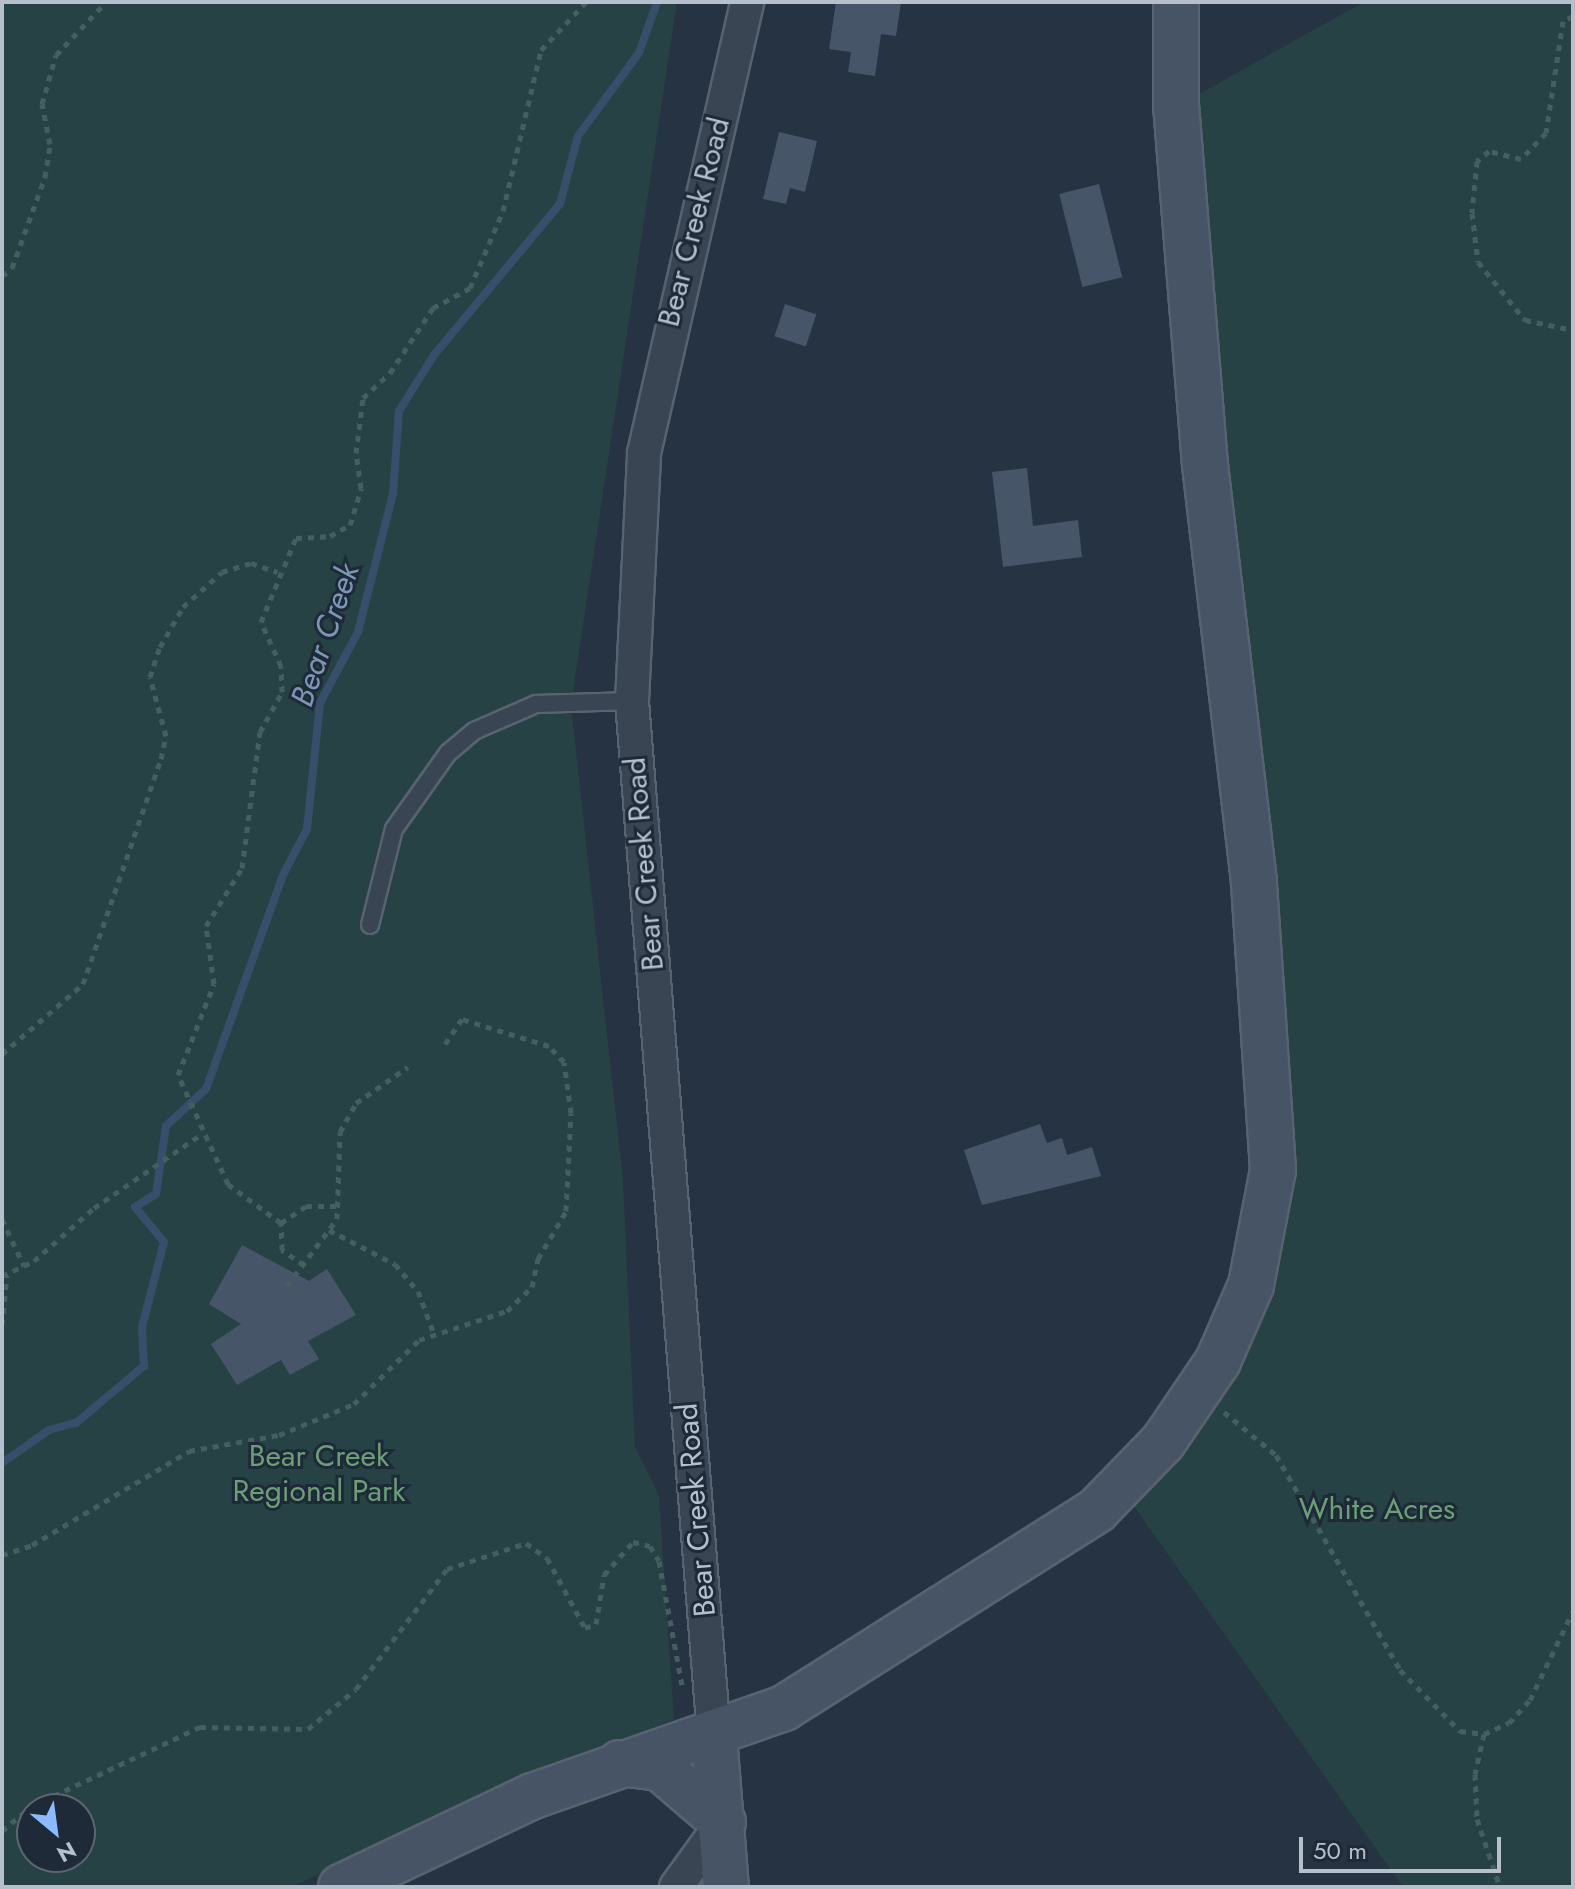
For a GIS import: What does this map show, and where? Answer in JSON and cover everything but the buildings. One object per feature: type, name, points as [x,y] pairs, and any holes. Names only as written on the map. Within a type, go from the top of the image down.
[{"type":"street","name":"Bear Creek Road","points":[[713,1724],[632,701],[644,453],[747,2]]},
{"type":"street","points":[[341,1887],[713,1724],[784,1708],[1097,1510],[1163,1442],[1196,1393],[1251,1285],[1273,1170],[1254,882],[1201,419],[1176,108],[1176,2]]},
{"type":"street","points":[[713,1724],[726,1887]]},
{"type":"street","points":[[620,1763],[660,1768],[723,1822]]},
{"type":"street","points":[[676,1887],[723,1822]]},
{"type":"lane","points":[[370,925],[394,829],[448,753],[474,731],[536,704],[632,701]]},
{"type":"path","points":[[2,276],[12,268],[45,177],[50,144],[42,104],[56,55],[106,2]]},
{"type":"path","points":[[281,1223],[228,1184],[182,1093],[178,1075],[214,984],[206,926],[242,868],[260,732],[282,692],[281,666],[261,622],[277,572],[296,538],[330,536],[350,525],[361,488],[356,453],[363,398],[390,373],[433,308],[470,288],[503,211],[541,50],[586,2]]},
{"type":"path","points":[[1573,16],[1563,21],[1546,133],[1521,159],[1489,151],[1477,161],[1472,213],[1478,262],[1525,320],[1573,330]]},
{"type":"path","points":[[2,1054],[83,984],[161,759],[166,736],[150,677],[160,647],[183,607],[222,572],[251,563],[277,572]]},
{"type":"path","points":[[2,1555],[32,1545],[189,1451],[279,1435],[354,1404],[419,1340],[507,1311],[532,1287],[538,1259],[566,1211],[570,1142],[564,1062],[549,1046],[462,1019],[443,1047]]},
{"type":"path","points":[[287,1286],[329,1230],[338,1206],[340,1132],[368,1089],[408,1067]]},
{"type":"path","points":[[2,1325],[5,1275],[24,1266],[133,1179],[203,1133]]},
{"type":"path","points":[[281,1223],[306,1206],[338,1206]]},
{"type":"path","points":[[2,1219],[24,1266]]},
{"type":"path","points":[[281,1223],[282,1250],[304,1265]]},
{"type":"path","points":[[329,1230],[395,1264],[418,1291],[434,1334]]},
{"type":"path","points":[[1196,1393],[1276,1455],[1358,1606],[1431,1708],[1460,1731],[1484,1734],[1509,1723],[1530,1700],[1573,1611]]},
{"type":"path","points":[[2,1831],[32,1806],[200,1727],[308,1729],[356,1689],[447,1569],[526,1543],[547,1558],[585,1628],[596,1624],[604,1575],[633,1542],[650,1546],[659,1561],[677,1685],[713,1724]]},
{"type":"path","points":[[1484,1734],[1475,1774],[1477,1819],[1500,1887]]},
{"type":"green space","name":"Bear Creek Regional Park","points":[[2,2],[677,2],[571,705],[623,1180],[635,1447],[659,1496],[674,1720],[524,1776],[291,1887],[2,1887]]},
{"type":"green space","name":"White Acres","points":[[1364,2],[1573,2],[1573,1887],[1403,1887],[1131,1502],[1257,1320],[1277,1273],[1292,1188],[1188,100]]},
{"type":"waterway","name":"Bear Creek","points":[[2,1463],[49,1430],[76,1423],[144,1366],[142,1327],[164,1242],[135,1207],[156,1194],[166,1126],[206,1089],[283,875],[307,829],[320,703],[358,632],[393,494],[399,411],[434,355],[560,204],[578,136],[639,53],[657,2]]}]
